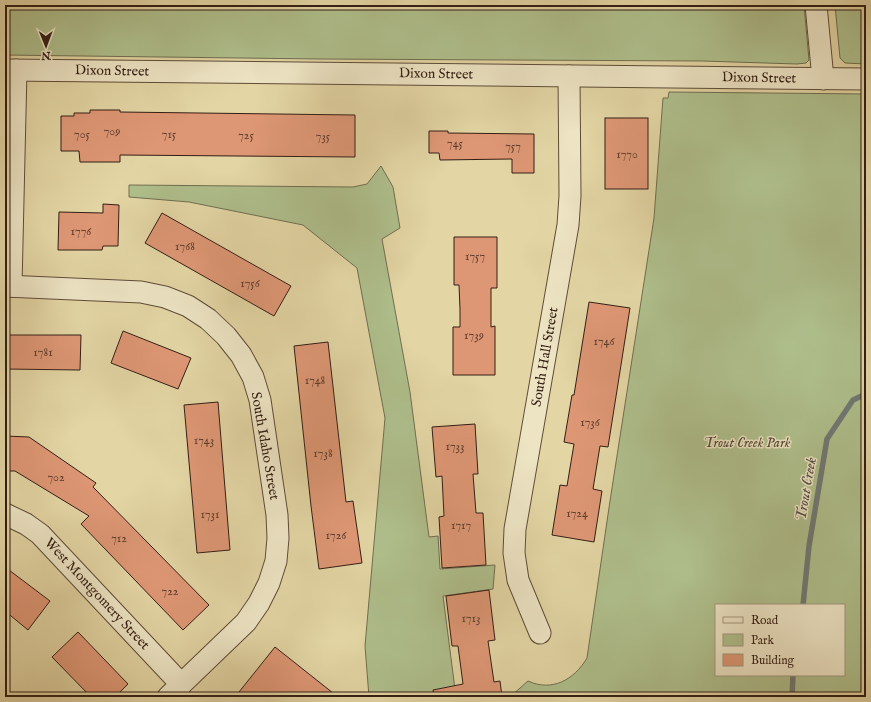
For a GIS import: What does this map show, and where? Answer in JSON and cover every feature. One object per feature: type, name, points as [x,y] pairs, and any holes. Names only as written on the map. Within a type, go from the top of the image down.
[{"type":"street","points":[[816,5],[823,79]]},
{"type":"street","points":[[8,286],[11,70]]},
{"type":"street","name":"Dixon Street","points":[[11,70],[866,79]]},
{"type":"street","name":"South Hall Street","points":[[540,633],[518,580],[514,553],[515,530],[568,225],[570,196],[569,76]]},
{"type":"street","name":"South Idaho Street","points":[[8,286],[141,292],[165,297],[188,306],[208,319],[222,332],[241,355],[252,377],[260,400],[277,515],[278,538],[276,561],[264,594],[259,604],[246,622],[174,690]]},
{"type":"street","name":"West Montgomery Street","points":[[5,514],[26,524],[40,534],[174,690]]},
{"type":"green space","points":[[5,5],[804,5],[809,60],[806,63],[797,64],[702,61],[318,59],[5,55]]},
{"type":"green space","points":[[835,5],[866,5],[866,64],[845,63],[840,58]]},
{"type":"green space","name":"Trout Creek Park","points":[[669,92],[866,94],[866,697],[504,697],[511,696],[528,681],[546,685],[562,682],[576,672],[587,658],[654,218],[663,98],[668,98]]},
{"type":"green space","points":[[381,166],[393,187],[400,228],[382,239],[410,392],[429,537],[438,536],[440,569],[495,565],[493,589],[443,596],[456,697],[369,697],[365,646],[385,418],[357,268],[303,225],[189,202],[129,197],[129,185],[353,187],[367,184]]},
{"type":"building","points":[[90,110],[120,110],[120,112],[355,115],[355,157],[120,155],[120,162],[80,162],[79,151],[61,151],[61,116],[74,116],[74,113],[90,113]]},
{"type":"building","points":[[605,118],[648,118],[648,189],[605,189]]},
{"type":"building","points":[[429,131],[448,131],[448,133],[534,134],[534,173],[512,173],[512,159],[440,160],[439,153],[429,153]]},
{"type":"building","points":[[103,204],[119,205],[118,246],[103,246],[102,250],[58,250],[59,212],[103,213]]},
{"type":"building","points":[[162,213],[291,286],[274,316],[145,243]]},
{"type":"building","points":[[454,237],[497,237],[497,288],[491,288],[491,327],[495,326],[495,375],[453,375],[453,327],[460,327],[459,285],[454,285]]},
{"type":"building","points":[[589,302],[630,308],[608,447],[600,446],[593,489],[602,491],[594,542],[552,535],[560,485],[567,486],[574,444],[564,442],[572,395],[574,395]]},
{"type":"building","points":[[123,331],[191,358],[178,389],[111,363]]},
{"type":"building","points":[[5,335],[81,335],[80,370],[5,369]]},
{"type":"building","points":[[328,342],[346,502],[353,501],[362,563],[319,569],[294,346]]},
{"type":"building","points":[[218,402],[230,550],[197,553],[184,405]]},
{"type":"building","points":[[475,424],[478,474],[473,474],[476,513],[483,513],[486,565],[442,568],[439,517],[444,516],[442,476],[436,477],[432,427]]},
{"type":"building","points":[[5,436],[29,437],[96,483],[93,487],[209,605],[183,630],[81,524],[89,516],[15,471],[5,471]]},
{"type":"building","points":[[5,567],[50,601],[28,630],[5,611]]},
{"type":"building","points":[[489,590],[495,640],[488,641],[494,682],[500,681],[502,697],[434,697],[433,690],[463,684],[458,646],[452,646],[446,596]]},
{"type":"building","points":[[78,632],[128,684],[115,697],[91,697],[52,657]]},
{"type":"building","points":[[275,647],[338,697],[235,697]]},
{"type":"waterway","name":"Trout Creek","points":[[803,604],[809,546],[827,439],[853,400],[866,394]]},
{"type":"waterway","name":"Trout Creek","points":[[792,697],[793,676]]}]
